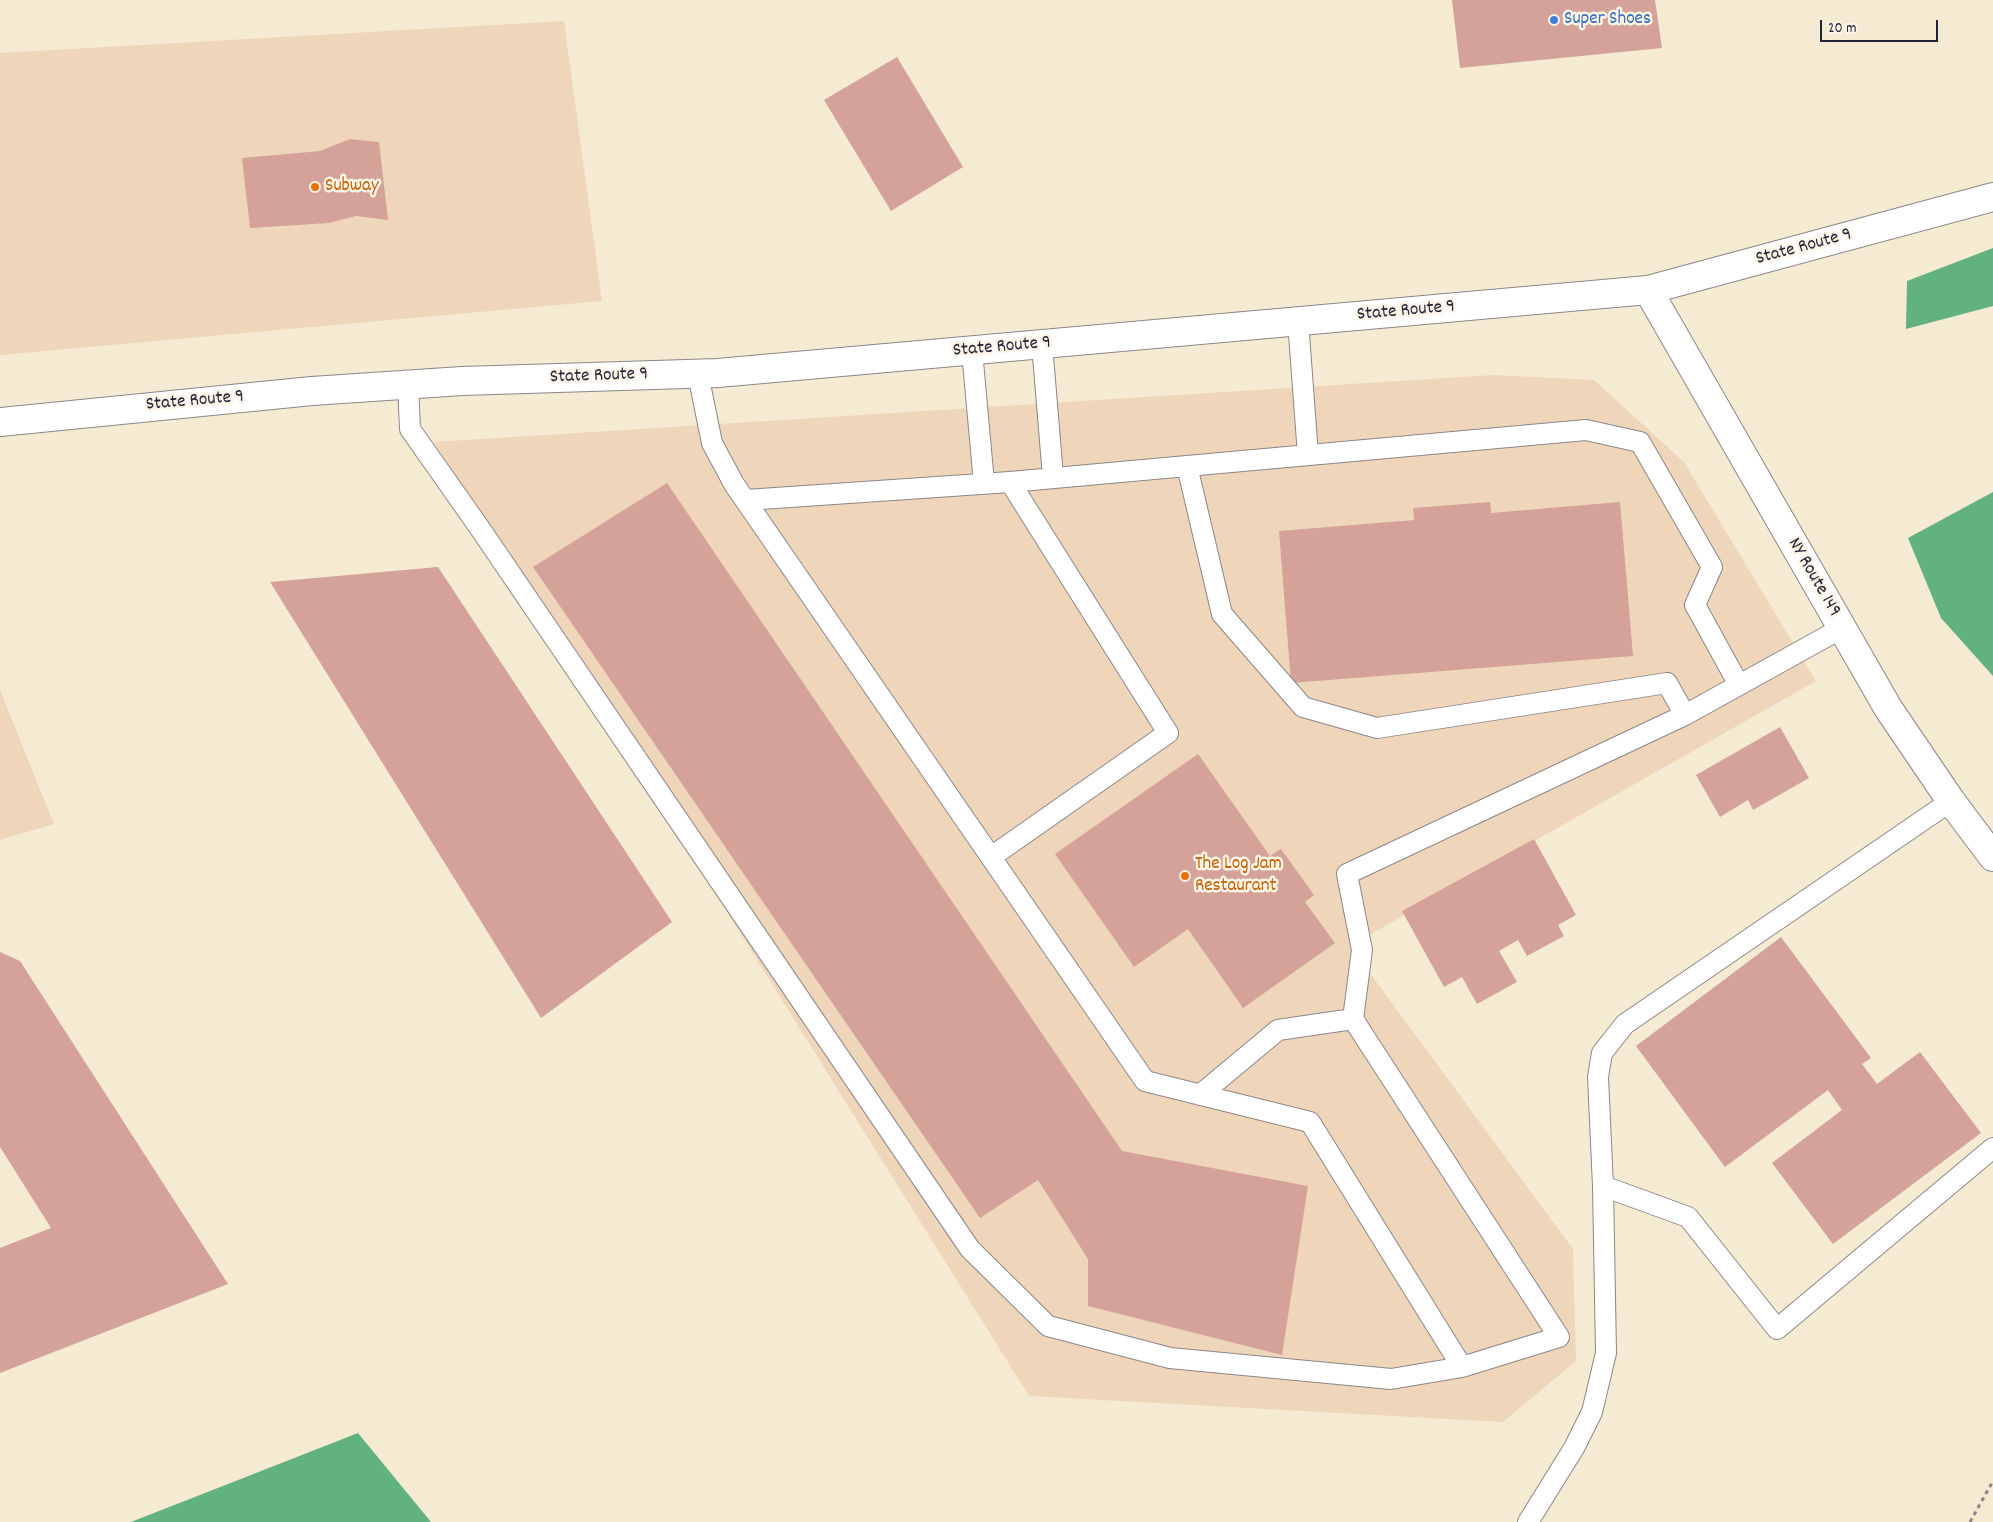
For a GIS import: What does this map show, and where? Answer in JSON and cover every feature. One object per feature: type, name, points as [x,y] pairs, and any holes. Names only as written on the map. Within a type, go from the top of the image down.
[{"type":"main road","name":"State Route 9","points":[[0,422],[302,392],[462,381],[698,374],[1648,290],[1993,197]]},
{"type":"main road","name":"NY Route 149","points":[[1648,290],[1888,708],[1951,801],[1993,857]]},
{"type":"lane","points":[[1298,321],[1308,455]]},
{"type":"lane","points":[[1042,344],[1052,478]]},
{"type":"lane","points":[[972,351],[984,483]]},
{"type":"lane","points":[[698,374],[712,443],[734,484],[1145,1080],[1310,1122],[1462,1367]]},
{"type":"lane","points":[[408,385],[410,429],[479,526],[970,1249],[1048,1326],[1170,1358],[1391,1379],[1462,1367],[1559,1337],[1353,1019],[1362,950],[1346,874],[1685,715],[1842,628]]},
{"type":"lane","points":[[746,500],[1010,482],[1586,430],[1640,442],[1712,567],[1695,605],[1739,685]]},
{"type":"lane","points":[[1187,466],[1222,614],[1303,707],[1377,728],[1667,683],[1685,715]]},
{"type":"lane","points":[[991,857],[1168,733],[1010,482]]},
{"type":"lane","points":[[1528,1522],[1574,1448],[1592,1412],[1606,1353],[1603,1186],[1598,1076],[1602,1053],[1625,1024],[1951,801]]},
{"type":"lane","points":[[1200,1095],[1278,1030],[1353,1019]]},
{"type":"lane","points":[[1603,1186],[1688,1217],[1777,1329],[1993,1148]]},
{"type":"path","points":[[1970,1522],[1993,1481]]},
{"type":"shaded area","points":[[564,21],[602,301],[0,355],[0,53]]},
{"type":"shaded area","points":[[1493,375],[1594,380],[1684,462],[1816,681],[1350,946],[1573,1249],[1576,1361],[1503,1422],[1029,1396],[434,442]]},
{"type":"shaded area","points":[[0,690],[54,824],[0,840]]},
{"type":"green space","points":[[1993,248],[1993,306],[1906,329],[1907,281]]},
{"type":"green space","points":[[1993,492],[1993,676],[1941,618],[1908,538]]},
{"type":"green space","points":[[358,1433],[431,1522],[131,1522]]},
{"type":"building","points":[[1452,0],[1655,0],[1662,48],[1460,68]]},
{"type":"building","points":[[897,57],[963,167],[891,211],[824,100]]},
{"type":"building","name":"Subway","points":[[350,139],[379,142],[388,220],[356,216],[329,223],[250,228],[242,158],[320,151]]},
{"type":"building","points":[[667,483],[1122,1151],[1308,1186],[1282,1355],[1088,1306],[1088,1259],[1038,1180],[980,1218],[533,567]]},
{"type":"building","points":[[1490,502],[1491,513],[1620,502],[1633,656],[1291,683],[1279,531],[1414,520],[1413,508]]},
{"type":"building","points":[[438,567],[672,922],[541,1018],[270,582]]},
{"type":"building","points":[[1780,727],[1809,778],[1753,810],[1748,800],[1720,817],[1696,775]]},
{"type":"building","name":"The Log Jam Restaurant","points":[[1198,754],[1270,856],[1281,849],[1314,895],[1305,902],[1335,943],[1243,1008],[1188,929],[1134,967],[1055,854]]},
{"type":"building","points":[[1534,839],[1576,915],[1558,925],[1564,936],[1527,956],[1518,940],[1499,951],[1517,982],[1477,1004],[1462,977],[1444,987],[1402,911]]},
{"type":"building","points":[[1781,937],[1871,1058],[1862,1064],[1877,1084],[1920,1052],[1981,1133],[1833,1244],[1772,1163],[1842,1110],[1828,1090],[1725,1167],[1636,1046]]},
{"type":"building","points":[[0,952],[20,961],[228,1284],[0,1373],[0,1248],[51,1228],[0,1147]]},
{"type":"place","name":"Super Shoes","points":[[1554,20]]},
{"type":"place","name":"Subway","points":[[315,187]]},
{"type":"place","name":"The Log Jam Restaurant","points":[[1185,876]]}]
